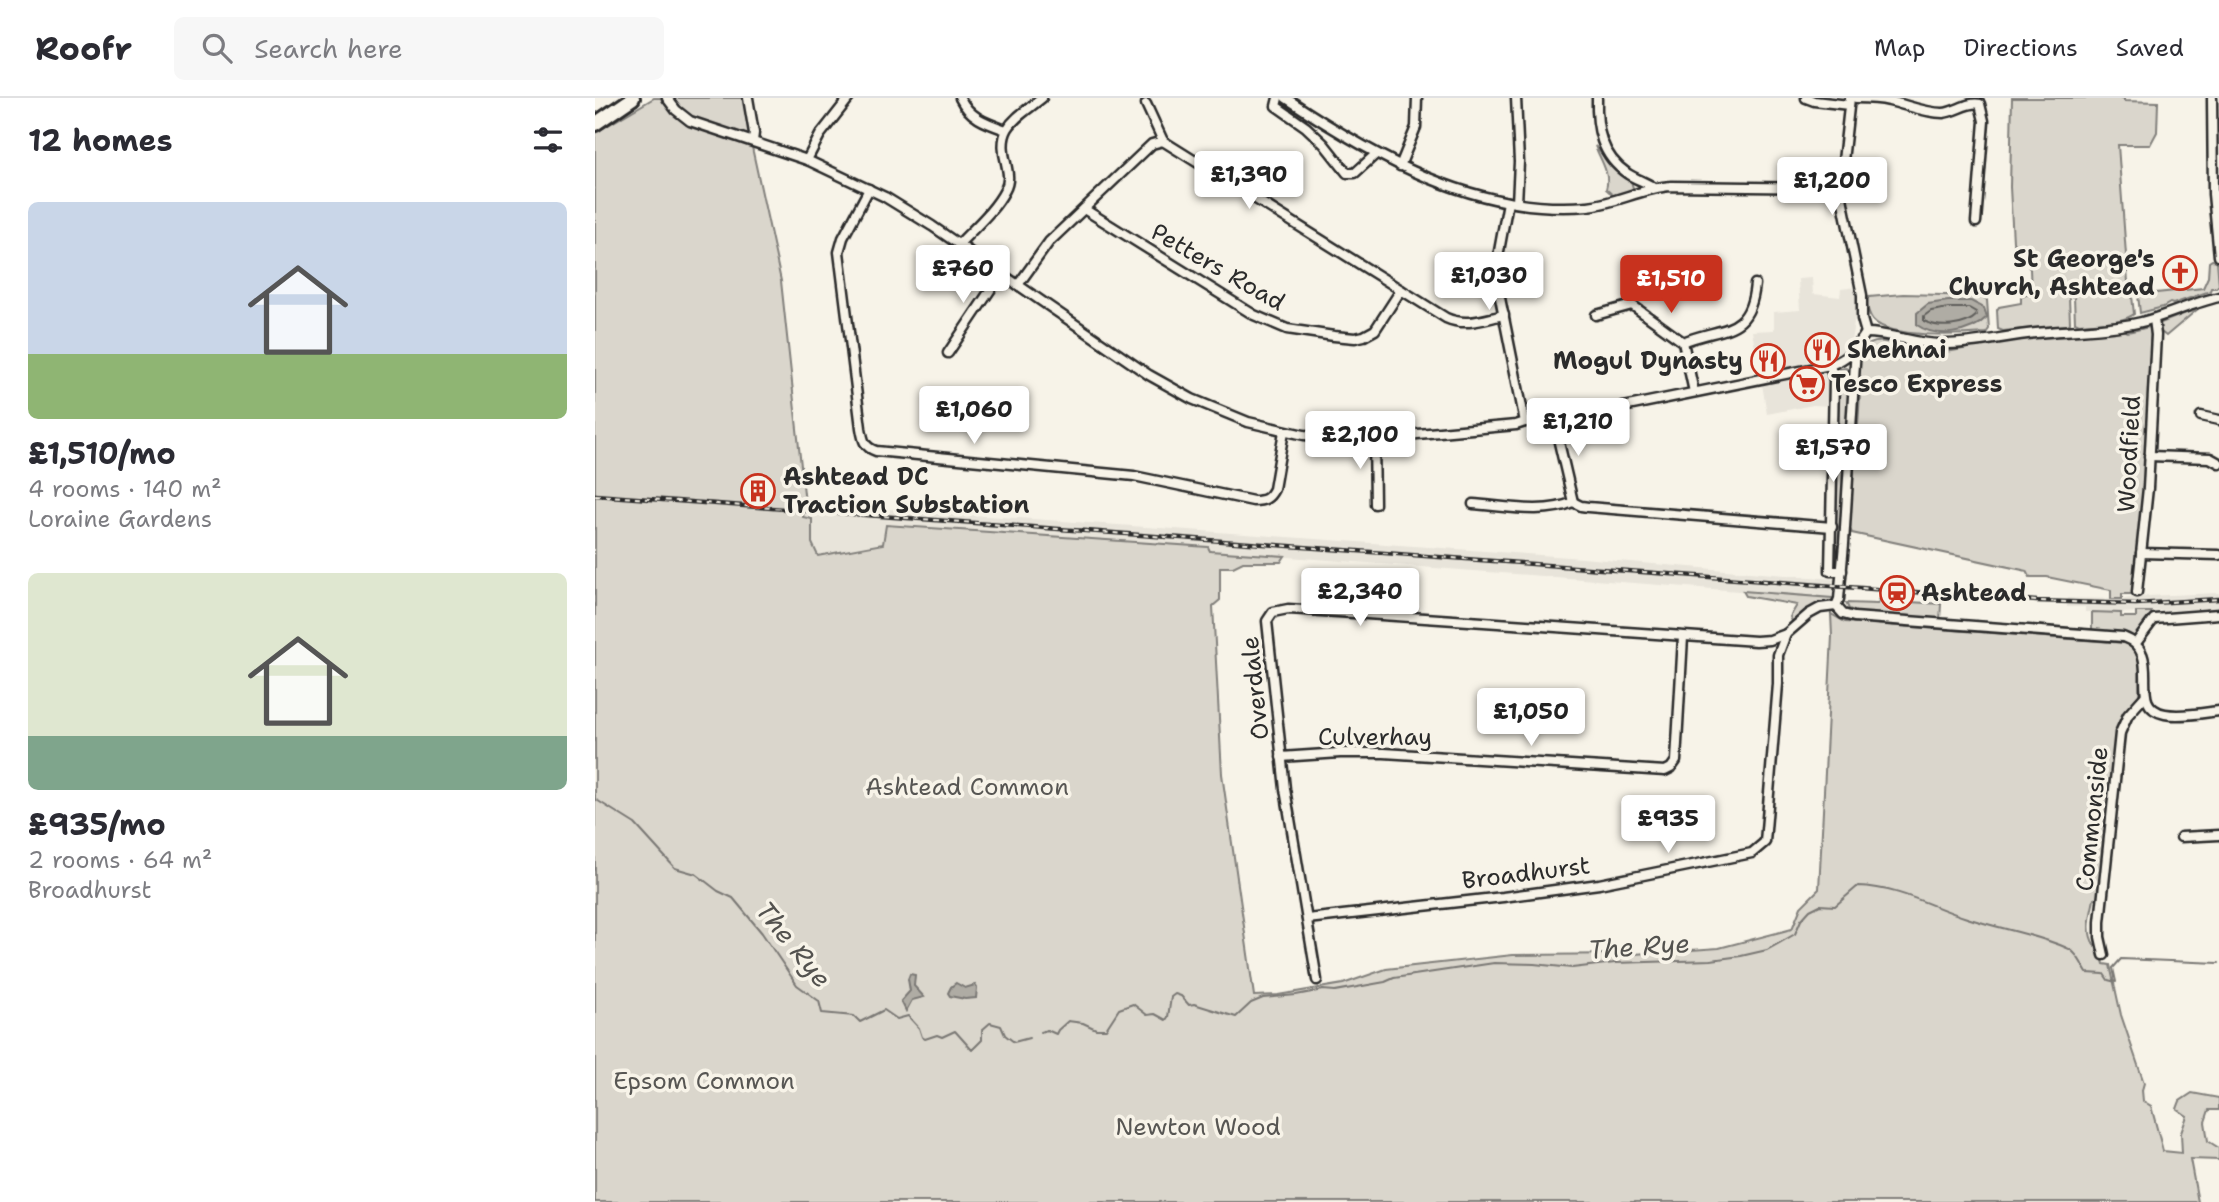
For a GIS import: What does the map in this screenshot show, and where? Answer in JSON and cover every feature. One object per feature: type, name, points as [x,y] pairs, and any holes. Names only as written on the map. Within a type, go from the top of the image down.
[{"type":"highway","points":[[595,124],[633,98]]},
{"type":"street","points":[[667,98],[676,110],[691,121],[807,160],[869,189],[959,244],[1173,389],[1222,413],[1284,431],[1316,437],[1374,438],[1554,421],[1830,365],[1843,360],[1866,333]]},
{"type":"street","points":[[748,98],[753,141]]},
{"type":"street","points":[[807,160],[820,135],[849,98]]},
{"type":"street","points":[[960,98],[976,118],[1006,130]]},
{"type":"street","points":[[959,244],[1006,189],[1009,175],[1002,144],[1006,130],[1042,98]]},
{"type":"street","points":[[1279,98],[1276,106],[1306,127],[1324,144],[1347,173],[1355,173],[1376,154]]},
{"type":"street","points":[[1286,98],[1328,127],[1400,166],[1454,188],[1513,203],[1589,206],[1653,187],[1840,188]]},
{"type":"street","points":[[1400,166],[1416,127],[1417,98]]},
{"type":"street","points":[[1516,98],[1519,162],[1513,203],[1495,266],[1525,422]]},
{"type":"street","points":[[1597,98],[1599,135],[1608,156],[1624,172],[1653,187]]},
{"type":"street","points":[[1806,98],[1814,101],[1886,100],[1941,113],[1980,104],[1984,121],[1976,222]]},
{"type":"street","points":[[2212,98],[2213,194],[2219,256]]},
{"type":"street","points":[[1852,100],[1840,188],[1863,295],[1862,319],[1866,333]]},
{"type":"street","points":[[1146,104],[1163,141],[1401,290],[1457,323],[1504,315]]},
{"type":"street","points":[[1018,285],[1049,242],[1152,144],[1163,141]]},
{"type":"street","points":[[869,189],[840,244],[839,252],[863,442],[868,449],[876,452],[1134,476],[1253,502],[1270,497],[1274,489],[1284,431]]},
{"type":"street","name":"Petters Road","points":[[1084,209],[1254,314],[1287,329],[1355,338],[1364,336],[1375,330],[1401,290]]},
{"type":"street","points":[[948,352],[1001,274]]},
{"type":"street","points":[[1683,342],[1699,335],[1737,326],[1753,299],[1755,284]]},
{"type":"street","points":[[1866,333],[1879,333],[1925,344],[1950,344],[2126,325],[2154,319],[2202,300],[2219,297]]},
{"type":"street","points":[[1596,315],[1632,305],[1683,342],[1693,392]]},
{"type":"street","name":"Woodfield","points":[[2137,592],[2148,488],[2156,335],[2154,319]]},
{"type":"street","points":[[1856,347],[1842,571],[1836,606],[1843,614],[1854,617],[2118,636],[2136,643],[2143,655],[2146,667],[2145,696],[2149,705],[2163,714],[2219,711]]},
{"type":"street","points":[[1843,360],[1854,373]]},
{"type":"street","points":[[1830,365],[1834,380],[1830,571],[1842,571]]},
{"type":"street","points":[[2201,416],[2219,420]]},
{"type":"street","points":[[1554,421],[1573,502]]},
{"type":"street","points":[[1374,438],[1375,503]]},
{"type":"street","points":[[2148,456],[2218,460]]},
{"type":"street","points":[[1573,502],[1588,507],[1832,527]]},
{"type":"street","points":[[1473,504],[1546,508],[1573,502]]},
{"type":"street","points":[[2141,553],[2219,555]]},
{"type":"street","name":"Broadhurst","points":[[1307,919],[1599,884],[1752,853],[1765,842],[1778,655],[1786,634],[1808,614],[1820,608],[1836,606]]},
{"type":"street","name":"Overdale","points":[[1317,980],[1281,757],[1267,621],[1273,612],[1279,610],[1764,641],[1786,634]]},
{"type":"street","points":[[2136,643],[2154,620],[2219,614]]},
{"type":"street","name":"Culverhay","points":[[1281,757],[1384,753],[1664,771],[1671,768],[1675,761],[1683,637]]},
{"type":"street","points":[[1764,641],[1778,655]]},
{"type":"street","name":"Commonside","points":[[2104,955],[2099,922],[2120,733],[2128,715],[2145,696]]},
{"type":"street","points":[[2181,836],[2219,835]]},
{"type":"shaded area","points":[[1812,278],[1813,294],[1840,297],[1841,289],[1856,287],[1857,302],[1851,342],[1845,351],[1832,360],[1757,376],[1759,372],[1752,331],[1774,330],[1774,312],[1800,310],[1798,279]]},
{"type":"shaded area","points":[[1825,370],[1832,381],[1831,406],[1813,405],[1767,414],[1762,384]]},
{"type":"shaded area","points":[[805,503],[1582,558],[1834,579],[1832,598],[1210,551],[1208,547],[886,525],[883,544],[818,556],[812,543],[812,519],[803,518]]},
{"type":"shaded area","points":[[2219,593],[2219,608],[2121,613],[2085,612],[2085,607],[2067,607],[2067,598],[2124,599]]},
{"type":"green space","name":"Ashtead Common","points":[[654,98],[744,98],[781,281],[805,503],[803,517],[812,519],[812,543],[818,556],[883,544],[886,525],[1208,547],[1210,551],[1285,556],[1281,562],[1243,562],[1233,567],[1220,567],[1220,600],[1213,606],[1222,774],[1254,996],[1278,995],[1343,984],[1386,969],[1513,955],[1634,954],[1719,948],[1792,929],[1801,907],[1819,889],[1831,614],[1845,622],[2125,643],[2134,649],[2140,665],[2139,695],[2123,717],[2099,897],[2094,899],[2089,929],[2095,946],[2099,945],[2104,964],[2110,965],[2121,1015],[2144,1083],[2143,1101],[2151,1106],[2163,1151],[2182,1153],[2181,1133],[2187,1116],[2177,1109],[2180,1101],[2192,1093],[2219,1098],[2219,1110],[2209,1110],[2205,1122],[2208,1141],[2219,1148],[2219,1160],[2190,1159],[2198,1202],[595,1202],[595,133]]},
{"type":"green space","points":[[2012,98],[2124,98],[2124,101],[2158,102],[2157,132],[2150,145],[2118,145],[2129,296],[2132,296],[2134,314],[2129,317],[2079,324],[2075,322],[2074,297],[2069,297],[2068,325],[2003,331],[1998,329],[1999,307],[2021,303],[2021,297],[2031,293],[2030,269],[2013,242],[2010,187]]},
{"type":"green space","points":[[1595,146],[1618,173],[1631,181],[1633,188],[1630,192],[1615,197],[1606,189],[1606,172]]},
{"type":"green space","points":[[2217,261],[2219,285],[2216,288],[2140,313],[2138,295],[2203,288],[2208,277],[2209,262]]},
{"type":"green space","points":[[1903,294],[1982,296],[1987,300],[1989,329],[1986,333],[1910,333],[1882,326],[1873,320],[1866,303],[1869,297]]},
{"type":"green space","points":[[2199,308],[2166,336],[2161,332],[2158,324]]},
{"type":"green space","points":[[2149,327],[2144,499],[2132,594],[2122,594],[2122,599],[2111,599],[2111,590],[2047,577],[2030,577],[2027,571],[1852,533],[1849,527],[1860,388],[1858,360],[1867,345],[1884,342],[1922,351],[1955,351],[1998,342],[2121,329],[2128,332]]},
{"type":"green space","points":[[1846,368],[1850,372],[1850,382],[1845,496],[1838,567],[1833,564],[1838,374],[1840,369]]},
{"type":"green space","points":[[1743,591],[1832,598],[1832,604],[1793,623],[1790,617],[1797,605],[1746,596]]},
{"type":"green space","points":[[1879,600],[1941,604],[1940,621],[1861,614],[1849,609],[1846,603],[1878,604]]},
{"type":"green space","points":[[2092,612],[2121,613],[2121,617],[2136,617],[2136,612],[2151,612],[2152,618],[2137,637],[2131,638],[2092,632]]},
{"type":"water","points":[[1971,301],[1984,308],[1987,317],[1972,327],[1953,333],[1934,332],[1917,325],[1917,313],[1928,304]]},
{"type":"water","points":[[910,974],[915,975],[914,986],[924,997],[912,1000],[906,1011],[901,1001],[910,991]]},
{"type":"water","points":[[956,983],[965,988],[975,985],[976,998],[950,996],[948,993]]},
{"type":"waterway","name":"The Rye","points":[[595,799],[635,824],[675,868],[696,874],[718,891],[733,898],[762,933],[797,985],[819,1001],[822,1013],[854,1016],[860,1022],[884,1010],[897,1019],[908,1016],[925,1039],[937,1035],[942,1037],[955,1031],[972,1050],[982,1040],[982,1030],[990,1023],[1001,1026],[1005,1035],[1014,1042],[1029,1038]]},
{"type":"waterway","name":"The Rye","points":[[1040,1032],[1047,1030],[1056,1034],[1068,1021],[1106,1029],[1119,1009],[1133,1004],[1147,1015],[1155,1014],[1166,1020],[1171,997],[1175,994],[1181,996],[1189,1005],[1194,1004],[1236,1017],[1251,1003],[1263,998],[1323,990],[1335,991],[1394,978],[1494,963],[1572,968],[1741,956],[1767,950],[1795,934],[1801,920],[1810,910],[1820,905],[1835,906],[1858,886],[1900,893],[1967,918],[2055,943],[2073,952],[2087,973],[2104,974],[2108,980],[2116,982],[2113,968],[2121,959],[2219,963]]},
{"type":"railway","points":[[595,495],[2037,601],[2136,604],[2219,599]]},
{"type":"place","name":"St George's Church, Ashtead","points":[[2180,273]]},
{"type":"place","name":"Shehnai","points":[[1822,350]]},
{"type":"place","name":"Mogul Dynasty","points":[[1768,361]]},
{"type":"place","name":"Tesco Express","points":[[1807,384]]},
{"type":"place","name":"Ashtead DC Traction Substation","points":[[758,491]]},
{"type":"place","name":"Ashtead","points":[[1897,593]]},
{"type":"park label","name":"Epsom Common","points":[[704,1081]]},
{"type":"park label","name":"Newton Wood","points":[[1198,1127]]}]
